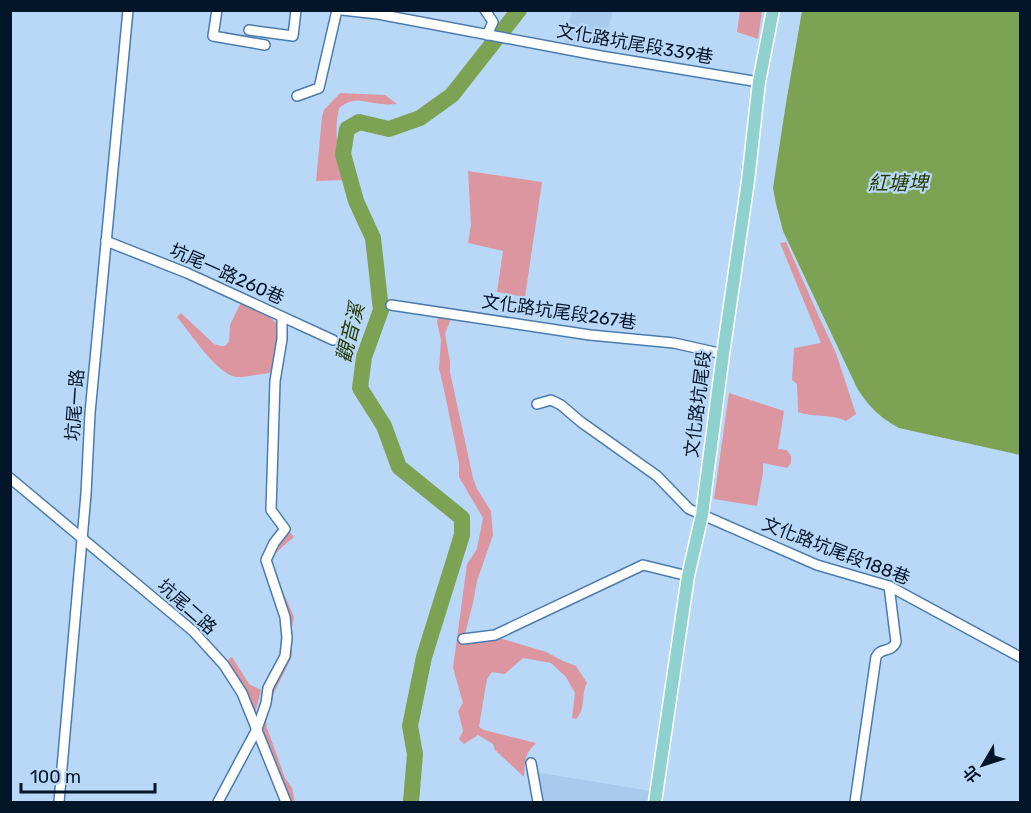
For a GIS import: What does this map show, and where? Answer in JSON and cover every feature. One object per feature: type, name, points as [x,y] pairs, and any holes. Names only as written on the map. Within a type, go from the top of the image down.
[{"type":"main road","name":"文化路坑尾段","points":[[655,802],[688,576],[702,515],[748,182],[759,82],[773,10]]},
{"type":"street","name":"坑尾一路","points":[[59,802],[87,494],[90,413],[128,10]]},
{"type":"street","points":[[217,10],[213,36],[265,45]]},
{"type":"street","points":[[249,30],[293,36],[296,10]]},
{"type":"street","points":[[297,96],[318,88],[337,10]]},
{"type":"street","name":"文化路坑尾段339巷","points":[[342,10],[378,14],[601,56],[759,82]]},
{"type":"street","points":[[485,10],[493,22],[488,34]]},
{"type":"street","name":"坑尾一路260巷","points":[[106,241],[187,273],[333,340]]},
{"type":"street","name":"文化路坑尾段267巷","points":[[391,305],[590,335],[674,342],[723,354]]},
{"type":"street","points":[[218,802],[257,729],[268,688],[285,656],[287,646],[285,617],[266,560],[274,543],[285,529],[271,510],[275,381],[282,339],[282,317]]},
{"type":"street","name":"文化路坑尾段188巷","points":[[537,404],[551,400],[561,405],[657,477],[689,509],[817,566],[889,586],[1020,657]]},
{"type":"street","name":"坑尾二路","points":[[10,478],[193,631],[224,665],[242,693],[286,802]]},
{"type":"street","points":[[463,639],[495,635],[643,565],[688,576]]},
{"type":"street","points":[[855,802],[876,657],[878,652],[891,649],[896,642],[889,586]]},
{"type":"street","points":[[531,763],[538,802]]},
{"type":"shaded area","points":[[572,11],[613,11],[603,47],[564,42]]},
{"type":"shaded area","points":[[740,11],[762,11],[758,39],[737,32]]},
{"type":"shaded area","points":[[340,93],[385,95],[397,104],[355,101],[339,108],[337,136],[346,180],[316,181],[322,117],[324,110]]},
{"type":"shaded area","points":[[468,171],[542,182],[525,297],[497,292],[503,251],[468,243],[471,225]]},
{"type":"shaded area","points":[[786,242],[836,353],[856,414],[846,421],[798,412],[797,384],[792,380],[794,348],[821,343],[780,243]]},
{"type":"shaded area","points":[[241,302],[271,318],[279,328],[279,342],[270,373],[241,377],[229,375],[213,361],[177,317],[181,313],[214,344],[225,346],[229,342],[230,325]]},
{"type":"shaded area","points":[[452,316],[445,334],[450,372],[473,478],[491,511],[493,535],[477,581],[465,634],[496,637],[546,652],[576,666],[587,683],[581,711],[576,719],[572,718],[575,693],[566,677],[551,663],[523,658],[505,674],[492,672],[487,679],[479,727],[536,743],[526,758],[524,777],[495,750],[493,744],[478,735],[464,744],[459,739],[463,731],[458,711],[463,703],[453,668],[467,564],[477,549],[483,518],[459,477],[459,463],[439,369],[441,340],[438,317]]},
{"type":"shaded area","points":[[729,393],[784,411],[778,449],[787,450],[791,456],[791,463],[787,468],[763,463],[757,506],[714,499]]},
{"type":"shaded area","points":[[289,531],[294,537],[277,552],[271,564],[294,617],[290,638],[292,656],[274,693],[266,721],[285,778],[292,788],[295,802],[291,802],[287,797],[259,725],[287,653],[286,616],[268,556]]},
{"type":"shaded area","points":[[232,657],[249,684],[261,690],[255,713],[227,661]]},
{"type":"shaded area","points":[[535,772],[651,791],[649,802],[544,802]]},
{"type":"water","name":"紅塘埤","points":[[802,11],[1020,11],[1020,455],[899,428],[875,411],[857,388],[783,231],[773,188]]},
{"type":"waterway","name":"觀音溪","points":[[411,802],[415,754],[410,726],[424,657],[462,535],[462,518],[399,467],[384,426],[360,388],[364,357],[381,310],[373,238],[356,201],[343,154],[347,129],[359,122],[389,129],[420,118],[452,95],[519,10]]}]
